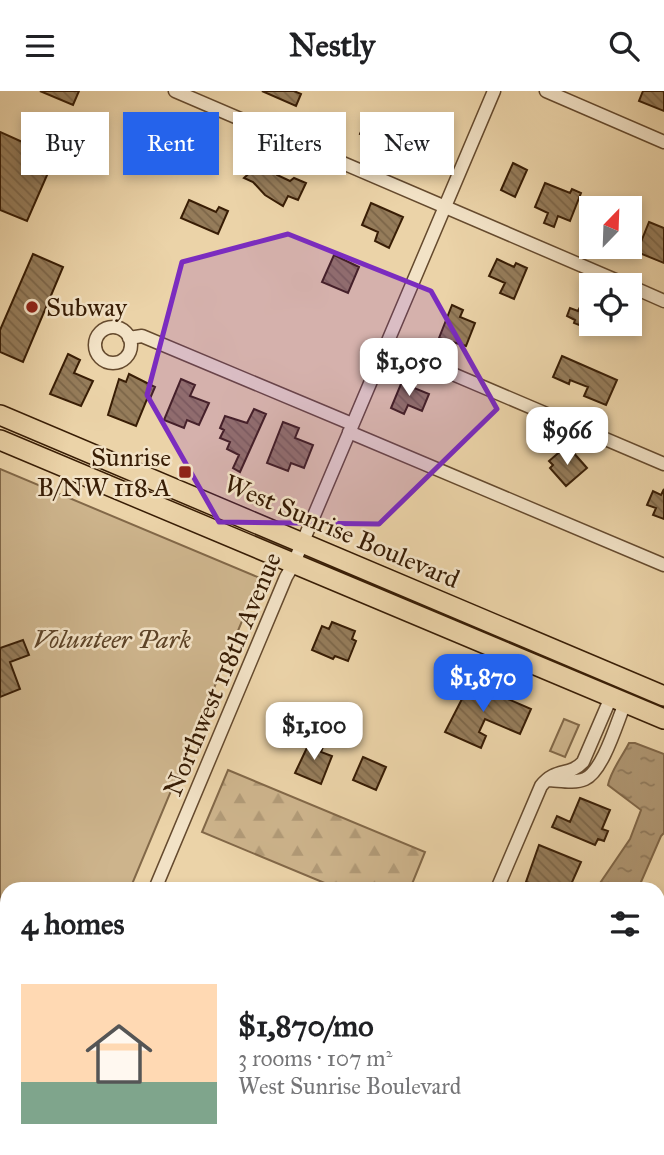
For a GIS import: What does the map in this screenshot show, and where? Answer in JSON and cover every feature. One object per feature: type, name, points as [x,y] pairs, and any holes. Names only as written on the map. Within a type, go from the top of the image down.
[{"type":"highway","name":"West Sunrise Boulevard","points":[[0,415],[664,696]]},
{"type":"highway","name":"West Sunrise Boulevard","points":[[0,440],[664,719]]},
{"type":"street","points":[[174,91],[599,273]]},
{"type":"street","name":"Northwest 118th Avenue","points":[[158,882],[494,91]]},
{"type":"street","points":[[546,91],[664,142]]},
{"type":"street","points":[[642,292],[664,301]]},
{"type":"street","points":[[130,338],[142,337],[664,565]]},
{"type":"street","points":[[387,346],[664,464]]},
{"type":"street","points":[[500,882],[541,786],[552,774],[576,770],[618,700]]},
{"type":"street","points":[[546,780],[586,779],[598,768],[618,700]]},
{"type":"street","points":[[592,742],[606,748]]},
{"type":"highlighted area","points":[[288,234],[431,291],[497,409],[379,524],[219,522],[147,395],[182,262]]},
{"type":"green space","name":"Volunteer Park","points":[[0,469],[260,578],[133,882],[0,882]]},
{"type":"green space","points":[[564,719],[579,725],[565,757],[550,751]]},
{"type":"green space","points":[[228,770],[425,852],[413,882],[322,882],[202,832]]},
{"type":"water","points":[[629,743],[664,754],[664,833],[641,882],[601,882],[630,839],[641,810],[608,785]]},
{"type":"building","points":[[40,91],[79,91],[73,105]]},
{"type":"building","points":[[262,91],[294,91],[301,94],[296,106]]},
{"type":"building","points":[[643,91],[664,91],[664,111],[639,101]]},
{"type":"building","points":[[0,132],[21,141],[21,175],[47,175],[27,221],[0,210]]},
{"type":"building","points":[[513,163],[527,170],[515,197],[501,190]]},
{"type":"building","points":[[247,175],[277,175],[290,181],[294,178],[306,183],[298,200],[288,196],[283,206],[244,178]]},
{"type":"building","points":[[545,183],[570,193],[572,189],[581,193],[570,221],[558,216],[554,227],[544,223],[548,213],[535,207]]},
{"type":"building","points":[[189,200],[216,212],[219,207],[228,211],[218,234],[181,218]]},
{"type":"building","points":[[371,203],[403,217],[389,248],[375,241],[378,232],[362,225]]},
{"type":"building","points":[[649,222],[664,228],[664,263],[642,254],[642,240]]},
{"type":"building","points":[[33,254],[63,267],[23,362],[0,352],[0,330]]},
{"type":"building","points":[[334,255],[359,267],[348,293],[322,282]]},
{"type":"building","points":[[497,259],[514,267],[516,263],[527,268],[514,299],[500,293],[505,283],[489,276]]},
{"type":"building","points":[[452,305],[463,310],[460,317],[475,323],[466,346],[439,338]]},
{"type":"building","points":[[570,308],[579,309],[579,325],[567,316]]},
{"type":"building","points":[[68,354],[80,360],[74,373],[93,381],[81,406],[50,394]]},
{"type":"building","points":[[562,356],[617,380],[606,405],[584,396],[588,387],[570,380],[569,384],[553,377]]},
{"type":"building","points":[[129,374],[155,387],[136,426],[108,415],[119,379],[126,382]]},
{"type":"building","points":[[181,379],[195,385],[190,396],[209,403],[199,425],[187,420],[184,428],[164,420]]},
{"type":"building","points":[[403,379],[415,384],[414,388],[429,394],[422,411],[408,405],[404,414],[391,408]]},
{"type":"building","points":[[254,409],[266,414],[240,472],[233,468],[239,455],[227,449],[230,442],[220,438],[224,430],[220,428],[225,416],[247,423]]},
{"type":"building","points":[[283,422],[299,428],[295,438],[313,445],[304,468],[291,463],[288,471],[267,463]]},
{"type":"building","points":[[563,449],[567,455],[572,451],[587,468],[566,486],[550,468],[553,465],[549,461]]},
{"type":"building","points":[[664,489],[664,519],[653,515],[656,508],[647,505],[653,491],[661,495]]},
{"type":"building","points":[[332,622],[355,631],[352,639],[356,641],[348,661],[335,656],[333,659],[312,650],[322,626],[329,629]]},
{"type":"building","points":[[23,640],[29,655],[10,662],[20,689],[0,697],[0,648]]},
{"type":"building","points":[[458,678],[476,686],[473,694],[488,700],[492,692],[531,709],[520,734],[485,719],[479,732],[486,736],[481,748],[445,732],[462,699],[451,694]]},
{"type":"building","points":[[312,737],[325,742],[321,752],[332,756],[321,784],[295,773]]},
{"type":"building","points":[[363,757],[386,767],[376,790],[353,780]]},
{"type":"building","points":[[580,798],[610,810],[602,829],[608,831],[604,841],[598,839],[595,845],[552,827],[557,816],[570,822]]},
{"type":"building","points":[[539,845],[581,862],[572,882],[526,882]]},
{"type":"place","name":"Subway","points":[[32,307]]},
{"type":"place","name":"Sunrise B/NW 118 A","points":[[185,472]]}]
